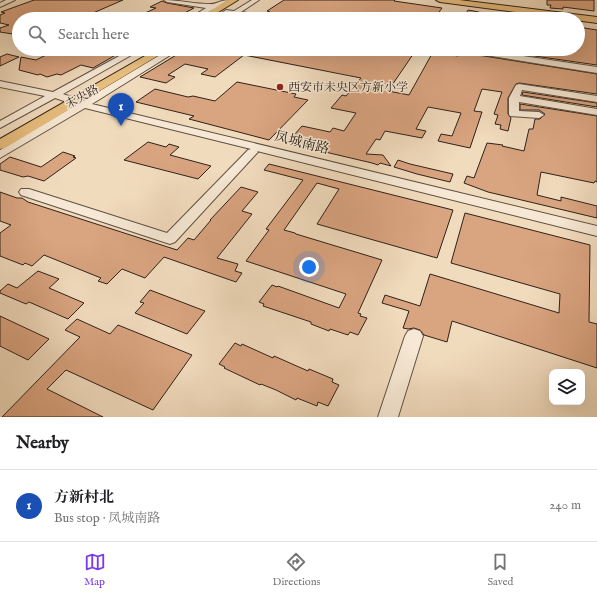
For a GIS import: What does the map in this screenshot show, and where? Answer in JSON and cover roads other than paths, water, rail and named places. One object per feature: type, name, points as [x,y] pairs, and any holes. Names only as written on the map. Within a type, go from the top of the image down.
[{"type":"main road","points":[[224,12],[234,0]]},
{"type":"main road","points":[[224,12],[246,0]]},
{"type":"main road","points":[[440,0],[539,12]]},
{"type":"main road","points":[[462,0],[547,12]]},
{"type":"main road","points":[[585,17],[597,19]]},
{"type":"main road","points":[[585,18],[597,19]]},
{"type":"main road","name":"未央路","points":[[0,145],[137,56]]},
{"type":"main road","name":"未央路","points":[[0,133],[67,102],[151,56]]},
{"type":"street","points":[[0,5],[12,0]]},
{"type":"street","points":[[166,0],[224,12],[256,0]]},
{"type":"street","points":[[224,12],[225,0]]},
{"type":"street","points":[[0,155],[129,56]]},
{"type":"street","points":[[0,125],[67,102],[162,56]]},
{"type":"street","points":[[506,56],[597,70]]},
{"type":"street","name":"凤城南路","points":[[0,84],[252,152],[597,237]]},
{"type":"street","points":[[539,115],[514,114],[514,98],[519,87],[597,99]]},
{"type":"street","points":[[514,98],[597,112]]},
{"type":"street","name":"凤城南路","points":[[67,102],[597,231]]},
{"type":"street","points":[[25,192],[170,239],[252,152]]},
{"type":"street","points":[[388,417],[414,336]]},
{"type":"place","name":"西安市未央区方新小学","points":[[280,87]]},
{"type":"place","name":"方新村北","points":[[121,126]]}]
